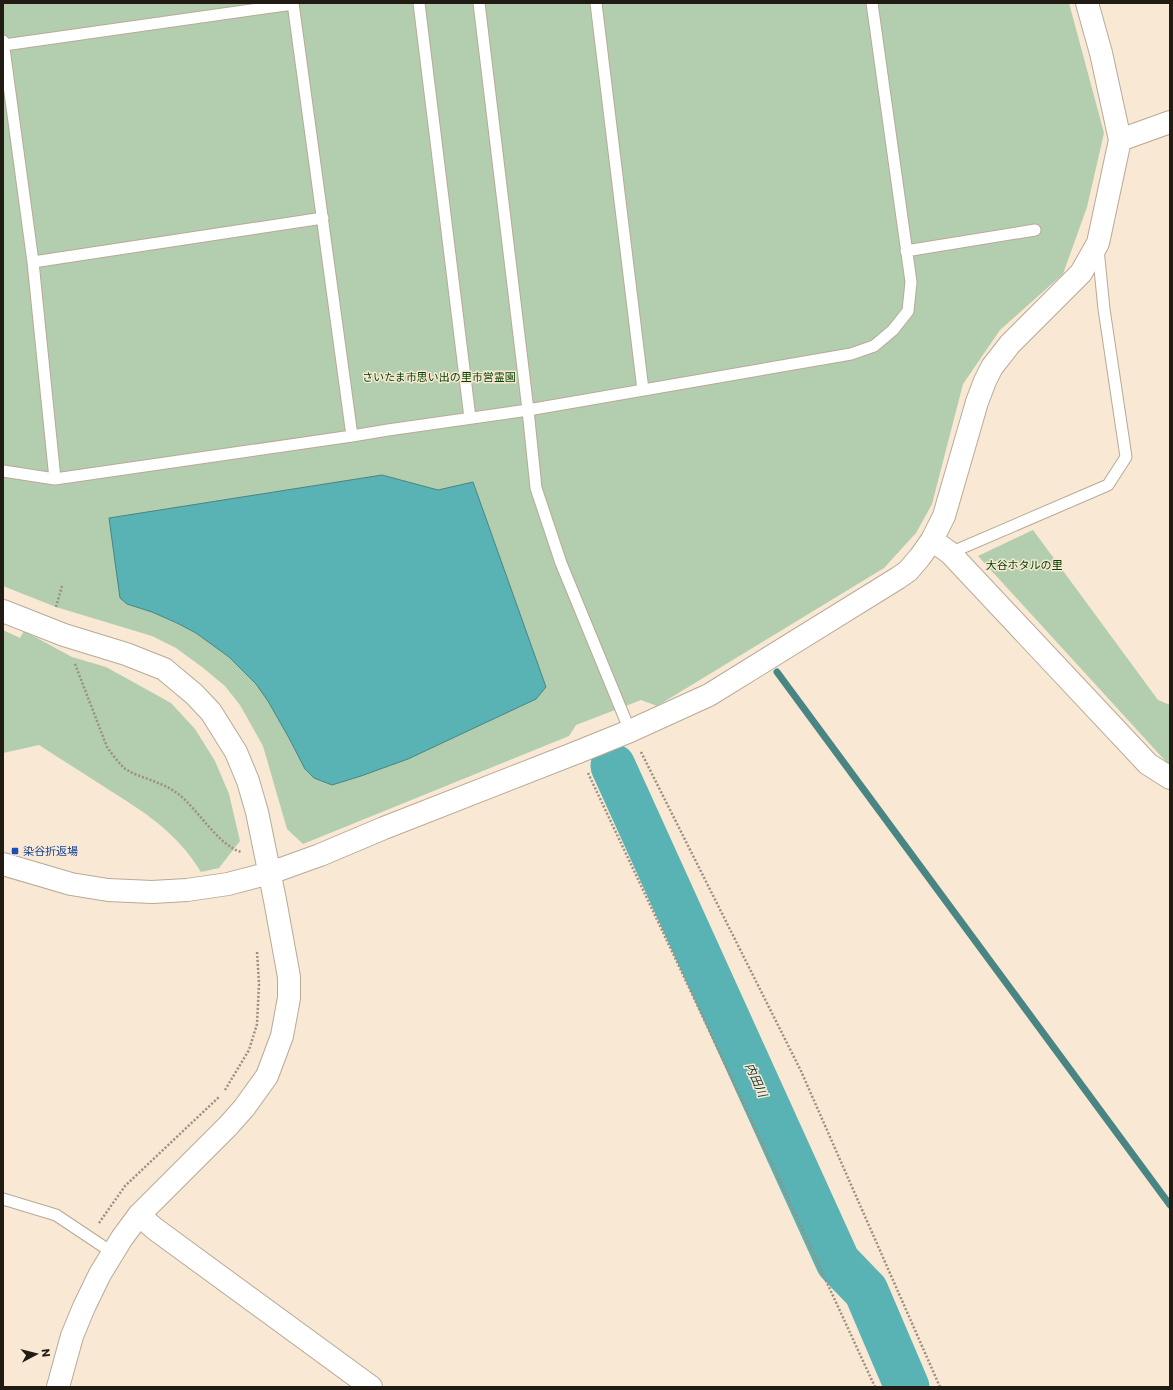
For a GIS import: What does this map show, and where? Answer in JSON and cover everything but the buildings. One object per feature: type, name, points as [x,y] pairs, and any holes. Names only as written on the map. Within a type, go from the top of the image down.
[{"type":"street","points":[[3,864],[71,884],[108,890],[152,892],[187,890],[228,884],[270,874],[585,749],[709,695],[898,578],[916,562],[932,540],[944,516],[977,402],[992,367],[1010,344],[1081,272],[1098,243],[1120,140],[1101,53],[1087,3]]},
{"type":"street","points":[[1120,140],[1170,122]]},
{"type":"street","points":[[932,540],[950,553],[1148,764],[1170,778]]},
{"type":"street","points":[[3,611],[64,635],[126,654],[164,669],[194,694],[211,712],[236,752],[245,773],[257,812],[289,977],[289,998],[282,1036],[267,1076],[244,1108],[228,1126],[139,1215],[122,1238],[100,1274],[84,1307],[72,1336],[58,1387]]},
{"type":"street","points":[[139,1215],[155,1229],[371,1387]]},
{"type":"lane","points":[[419,3],[470,418]]},
{"type":"lane","points":[[479,3],[536,488],[560,563],[624,733]]},
{"type":"lane","points":[[596,3],[643,390]]},
{"type":"lane","points":[[3,471],[55,479],[528,410],[851,354],[874,346],[893,330],[908,311],[911,282],[872,3]]},
{"type":"lane","points":[[55,479],[33,262],[3,43],[293,4],[352,436]]},
{"type":"lane","points":[[33,262],[323,218]]},
{"type":"lane","points":[[906,251],[1035,230]]},
{"type":"lane","points":[[950,553],[1108,485],[1126,457],[1104,309],[1098,243]]},
{"type":"lane","points":[[3,1199],[56,1215],[113,1253]]},
{"type":"path","points":[[56,607],[62,586]]},
{"type":"path","points":[[75,664],[107,747],[113,755],[124,767],[175,792],[188,802],[206,824],[233,850],[241,853]]},
{"type":"path","points":[[624,733],[800,1071],[940,1387]]},
{"type":"path","points":[[585,749],[875,1387]]},
{"type":"green space","name":"さいたま市思い出の里市営霊園","points":[[3,3],[1069,3],[1104,133],[1087,207],[1063,274],[1000,330],[963,384],[932,504],[916,533],[884,568],[657,706],[641,700],[576,725],[569,736],[303,844],[287,829],[263,746],[240,705],[225,686],[176,648],[152,636],[56,607],[3,586]]},
{"type":"green space","name":"大谷ホタルの里","points":[[1033,530],[1158,700],[1170,705],[1170,766],[978,556]]},
{"type":"green space","points":[[3,630],[20,638],[24,631],[72,657],[106,667],[171,703],[195,729],[215,761],[229,794],[240,841],[219,868],[201,872],[181,845],[159,824],[134,806],[39,745],[3,753]]},
{"type":"water","points":[[382,475],[438,490],[473,482],[546,687],[536,699],[408,759],[332,785],[314,778],[305,769],[268,701],[256,684],[229,657],[196,633],[152,612],[127,604],[120,598],[109,518]]},
{"type":"waterway","points":[[777,672],[1170,1205]]},
{"type":"waterway","name":"内田川","points":[[613,766],[838,1262],[866,1291],[907,1387]]},
{"type":"place","name":"染谷折返場","points":[[15,851]]}]
